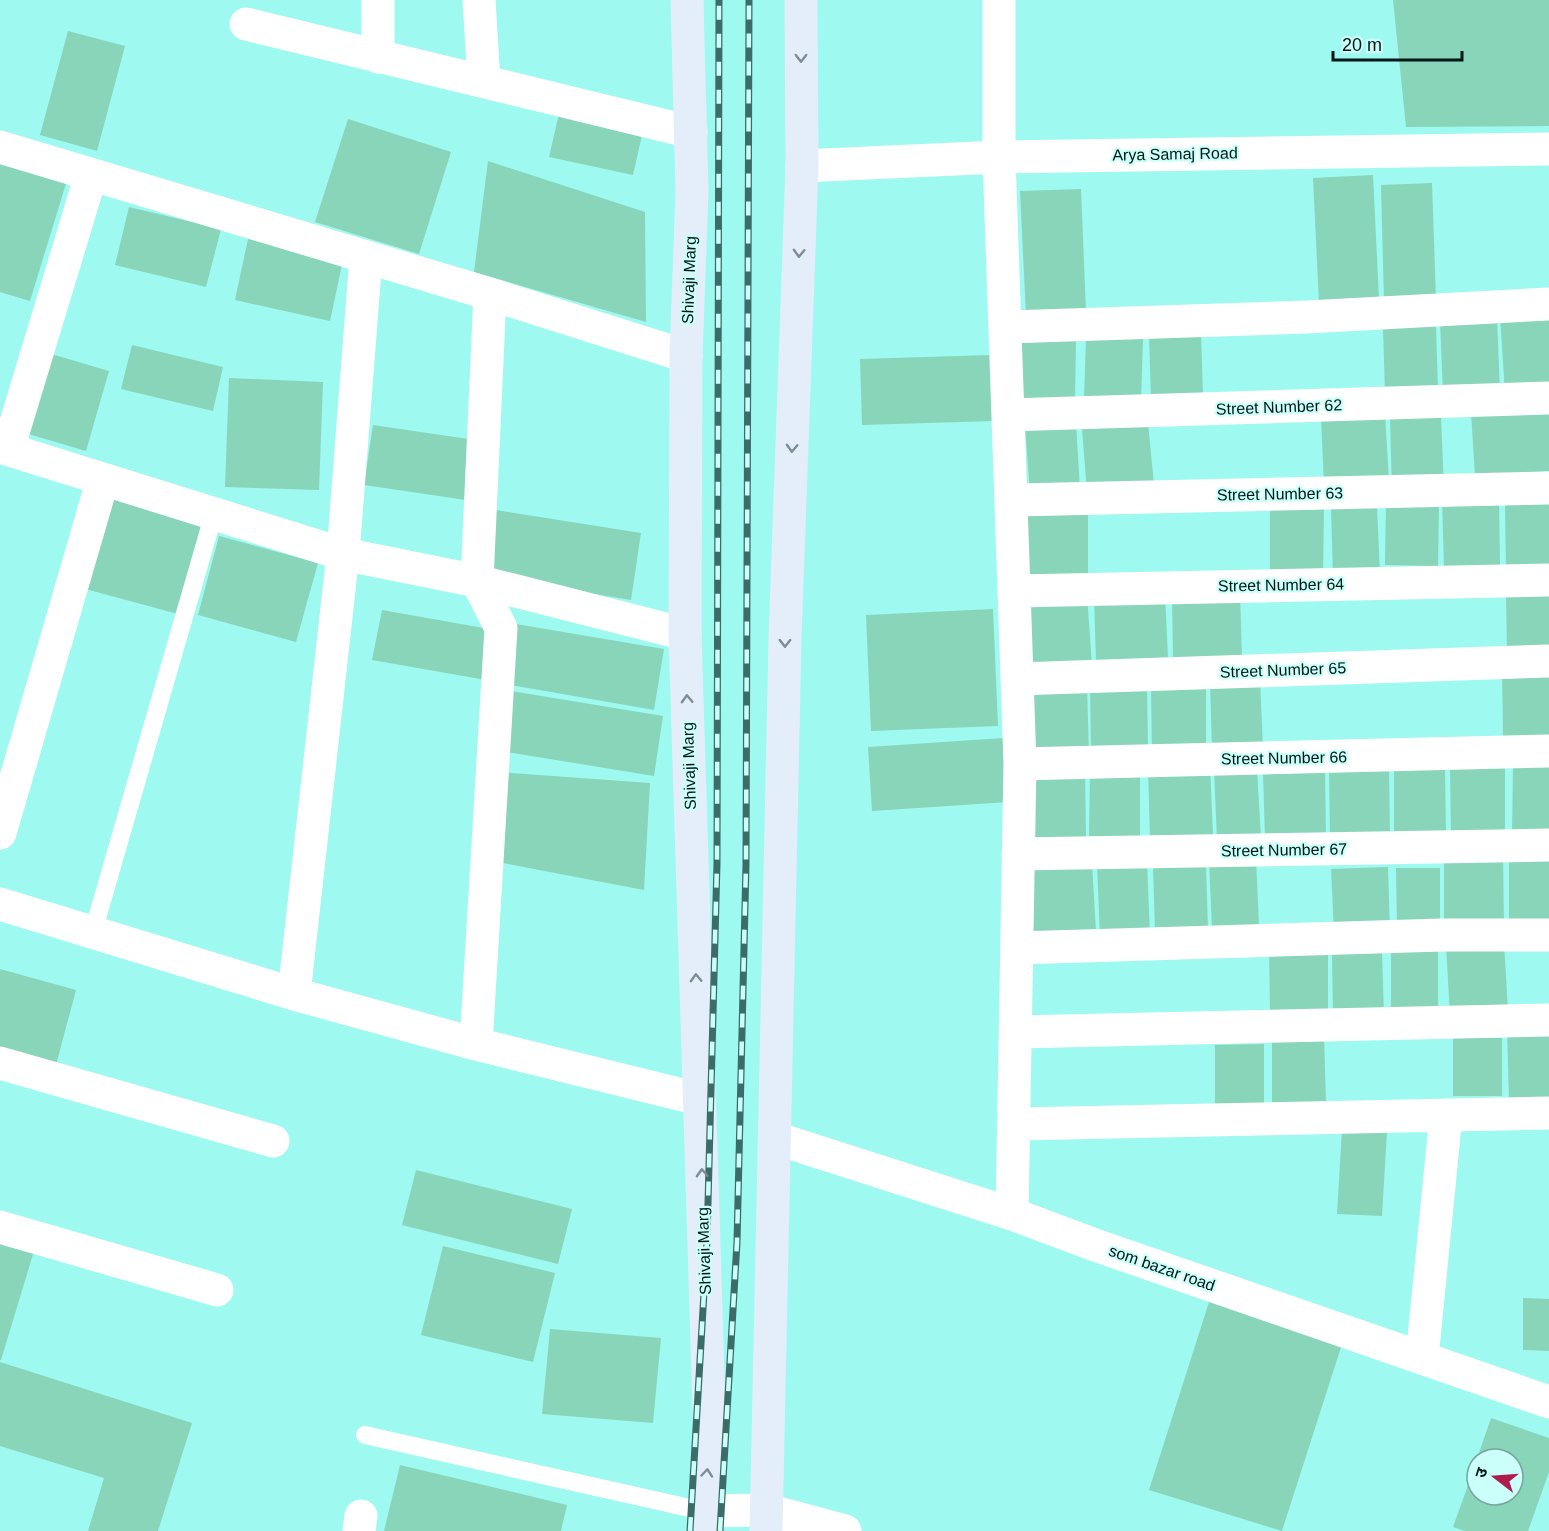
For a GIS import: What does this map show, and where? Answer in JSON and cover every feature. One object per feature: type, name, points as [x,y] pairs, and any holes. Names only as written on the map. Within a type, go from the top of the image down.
[{"type":"main road","name":"Shivaji Marg","points":[[687,0],[692,192],[686,356],[685,634],[710,1439],[703,1521]]},
{"type":"main road","points":[[766,1520],[785,638],[802,166],[801,0]]},
{"type":"street","points":[[378,0],[378,57]]},
{"type":"street","points":[[479,0],[484,82]]},
{"type":"street","points":[[999,0],[999,157],[1020,764],[1012,1214]]},
{"type":"street","points":[[246,24],[691,132]]},
{"type":"street","points":[[0,147],[490,294],[686,356]]},
{"type":"street","name":"Arya Samaj Road","points":[[802,166],[999,157],[1549,148]]},
{"type":"street","points":[[91,175],[4,448],[344,554],[477,581],[685,634]]},
{"type":"street","points":[[294,994],[344,554],[366,257]]},
{"type":"street","points":[[476,1044],[501,628],[477,581],[490,294]]},
{"type":"street","points":[[1005,327],[1307,317],[1549,304]]},
{"type":"street","name":"Street Number 62","points":[[1008,416],[1549,398]]},
{"type":"street","points":[[0,833],[102,479]]},
{"type":"street","name":"Street Number 63","points":[[1011,500],[1549,488]]},
{"type":"street","name":"Street Number 64","points":[[1014,591],[1549,580]]},
{"type":"street","name":"Street Number 65","points":[[1017,679],[1549,661]]},
{"type":"street","name":"Street Number 66","points":[[1020,764],[1549,751]]},
{"type":"street","name":"Street Number 67","points":[[1018,854],[1549,844]]},
{"type":"street","points":[[0,904],[294,994],[476,1044],[699,1099]]},
{"type":"street","points":[[1017,948],[1431,935],[1549,935]]},
{"type":"street","points":[[1016,1032],[1549,1020]]},
{"type":"street","points":[[0,1063],[273,1141]]},
{"type":"street","points":[[1015,1124],[1549,1113]]},
{"type":"street","points":[[1422,1358],[1446,1115]]},
{"type":"street","name":"som bazar road","points":[[775,1138],[1012,1214],[1549,1402]]},
{"type":"street","points":[[0,1227],[217,1290]]},
{"type":"street","points":[[703,1521],[766,1520],[845,1531]]},
{"type":"lane","points":[[93,932],[214,513]]},
{"type":"lane","points":[[365,1435],[703,1521]]},
{"type":"building","points":[[1393,0],[1549,0],[1549,126],[1406,127]]},
{"type":"building","points":[[68,31],[125,46],[97,151],[40,135]]},
{"type":"building","points":[[561,105],[645,122],[633,175],[549,157]]},
{"type":"building","points":[[348,119],[451,152],[419,254],[315,222]]},
{"type":"building","points":[[0,157],[68,177],[30,301],[0,292]]},
{"type":"building","points":[[488,161],[645,212],[646,322],[474,272]]},
{"type":"building","points":[[1373,175],[1379,299],[1319,303],[1313,178]]},
{"type":"building","points":[[1432,183],[1436,299],[1384,301],[1381,185]]},
{"type":"building","points":[[1081,189],[1086,311],[1026,315],[1020,191]]},
{"type":"building","points":[[129,207],[221,229],[206,287],[115,265]]},
{"type":"building","points":[[248,239],[343,260],[330,321],[235,300]]},
{"type":"building","points":[[1549,312],[1549,390],[1505,393],[1500,316]]},
{"type":"building","points":[[1497,318],[1500,392],[1443,395],[1440,320]]},
{"type":"building","points":[[1436,326],[1438,391],[1385,393],[1383,328]]},
{"type":"building","points":[[1201,333],[1203,398],[1151,400],[1149,335]]},
{"type":"building","points":[[1022,336],[1076,337],[1075,401],[1021,400]]},
{"type":"building","points":[[1086,337],[1143,339],[1141,401],[1084,399]]},
{"type":"building","points":[[132,345],[223,367],[213,411],[121,389]]},
{"type":"building","points":[[48,353],[109,371],[86,451],[25,433]]},
{"type":"building","points":[[991,355],[993,421],[862,425],[860,359]]},
{"type":"building","points":[[229,378],[323,382],[319,490],[225,487]]},
{"type":"building","points":[[1549,407],[1549,471],[1475,476],[1471,412]]},
{"type":"building","points":[[1147,412],[1154,485],[1087,492],[1081,416]]},
{"type":"building","points":[[1385,414],[1389,480],[1324,484],[1321,418]]},
{"type":"building","points":[[1441,417],[1444,489],[1392,491],[1390,419]]},
{"type":"building","points":[[1076,422],[1080,490],[1030,494],[1025,425]]},
{"type":"building","points":[[373,425],[475,440],[466,500],[364,485]]},
{"type":"building","points":[[104,491],[204,518],[178,614],[78,587]]},
{"type":"building","points":[[1499,499],[1500,567],[1444,568],[1442,500]]},
{"type":"building","points":[[1549,500],[1549,571],[1506,572],[1505,501]]},
{"type":"building","points":[[1386,501],[1439,502],[1438,566],[1385,565]]},
{"type":"building","points":[[1270,502],[1324,502],[1323,578],[1270,578]]},
{"type":"building","points":[[1088,504],[1088,574],[1022,575],[1020,505]]},
{"type":"building","points":[[1377,507],[1380,574],[1333,576],[1331,508]]},
{"type":"building","points":[[495,510],[641,533],[631,600],[484,576]]},
{"type":"building","points":[[219,536],[318,563],[296,642],[198,615]]},
{"type":"building","points":[[1165,593],[1168,659],[1096,663],[1094,596]]},
{"type":"building","points":[[1240,593],[1242,658],[1173,659],[1172,595]]},
{"type":"building","points":[[1087,595],[1092,665],[1030,669],[1025,599]]},
{"type":"building","points":[[1549,595],[1549,652],[1507,653],[1506,596]]},
{"type":"building","points":[[993,609],[998,726],[871,731],[866,615]]},
{"type":"building","points":[[382,610],[495,630],[486,680],[372,660]]},
{"type":"building","points":[[510,623],[664,649],[654,710],[499,683]]},
{"type":"building","points":[[1549,666],[1549,737],[1503,737],[1502,667]]},
{"type":"building","points":[[1260,678],[1263,749],[1212,751],[1210,681]]},
{"type":"building","points":[[1151,683],[1206,683],[1206,755],[1152,756]]},
{"type":"building","points":[[1087,684],[1089,755],[1034,757],[1032,686]]},
{"type":"building","points":[[1147,685],[1148,752],[1091,753],[1090,686]]},
{"type":"building","points":[[511,691],[663,716],[654,776],[501,751]]},
{"type":"building","points":[[1004,738],[1008,802],[872,811],[868,747]]},
{"type":"building","points":[[1210,765],[1213,835],[1150,838],[1148,768]]},
{"type":"building","points":[[1445,766],[1446,835],[1394,836],[1394,767]]},
{"type":"building","points":[[1513,766],[1549,766],[1549,835],[1512,835]]},
{"type":"building","points":[[1389,767],[1390,838],[1330,839],[1329,768]]},
{"type":"building","points":[[1450,767],[1505,767],[1505,838],[1451,839]]},
{"type":"building","points":[[1085,769],[1086,840],[1025,841],[1023,771]]},
{"type":"building","points":[[1257,769],[1261,837],[1217,839],[1214,771]]},
{"type":"building","points":[[1090,771],[1140,771],[1140,836],[1089,836]]},
{"type":"building","points":[[1325,771],[1326,838],[1265,839],[1263,773]]},
{"type":"building","points":[[496,772],[650,783],[644,890],[493,861]]},
{"type":"building","points":[[1503,855],[1504,928],[1444,929],[1444,856]]},
{"type":"building","points":[[1549,856],[1549,923],[1509,924],[1509,857]]},
{"type":"building","points":[[1256,858],[1259,926],[1212,928],[1209,861]]},
{"type":"building","points":[[1147,861],[1150,936],[1100,938],[1097,865]]},
{"type":"building","points":[[1092,863],[1096,932],[1031,936],[1027,866]]},
{"type":"building","points":[[1206,866],[1208,929],[1155,931],[1153,867]]},
{"type":"building","points":[[1388,867],[1390,931],[1334,933],[1331,869]]},
{"type":"building","points":[[1396,868],[1440,868],[1440,929],[1397,929]]},
{"type":"building","points":[[1328,943],[1328,1014],[1270,1015],[1269,944]]},
{"type":"building","points":[[1504,943],[1508,1011],[1450,1015],[1446,946]]},
{"type":"building","points":[[1391,944],[1438,944],[1438,1012],[1391,1013]]},
{"type":"building","points":[[1382,952],[1384,1016],[1333,1017],[1332,953]]},
{"type":"building","points":[[0,969],[76,990],[56,1065],[0,1049]]},
{"type":"building","points":[[1549,1029],[1549,1101],[1509,1101],[1507,1030]]},
{"type":"building","points":[[1324,1035],[1326,1103],[1272,1104],[1272,1036]]},
{"type":"building","points":[[1453,1038],[1502,1038],[1502,1096],[1453,1096]]},
{"type":"building","points":[[1264,1044],[1264,1106],[1215,1106],[1215,1045]]},
{"type":"building","points":[[1342,1129],[1387,1131],[1382,1216],[1337,1214]]},
{"type":"building","points":[[416,1170],[572,1209],[558,1264],[402,1225]]},
{"type":"building","points":[[0,1240],[34,1251],[1,1360],[0,1360]]},
{"type":"building","points":[[443,1246],[555,1273],[533,1362],[421,1335]]},
{"type":"building","points":[[1523,1298],[1549,1299],[1549,1351],[1523,1350]]},
{"type":"building","points":[[1210,1299],[1343,1341],[1282,1531],[1149,1490]]},
{"type":"building","points":[[550,1329],[661,1338],[653,1423],[542,1414]]},
{"type":"building","points":[[0,1362],[192,1423],[158,1531],[88,1531],[104,1478],[0,1446]]},
{"type":"building","points":[[1491,1418],[1549,1438],[1549,1472],[1528,1531],[1465,1531],[1453,1527],[1465,1494],[1465,1507],[1525,1507],[1525,1447],[1481,1447]]},
{"type":"building","points":[[400,1465],[567,1505],[561,1531],[384,1531]]},
{"type":"railway","points":[[690,1531],[707,1241],[717,863],[719,0]]},
{"type":"railway","points":[[720,1531],[737,1242],[746,864],[749,0]]}]
